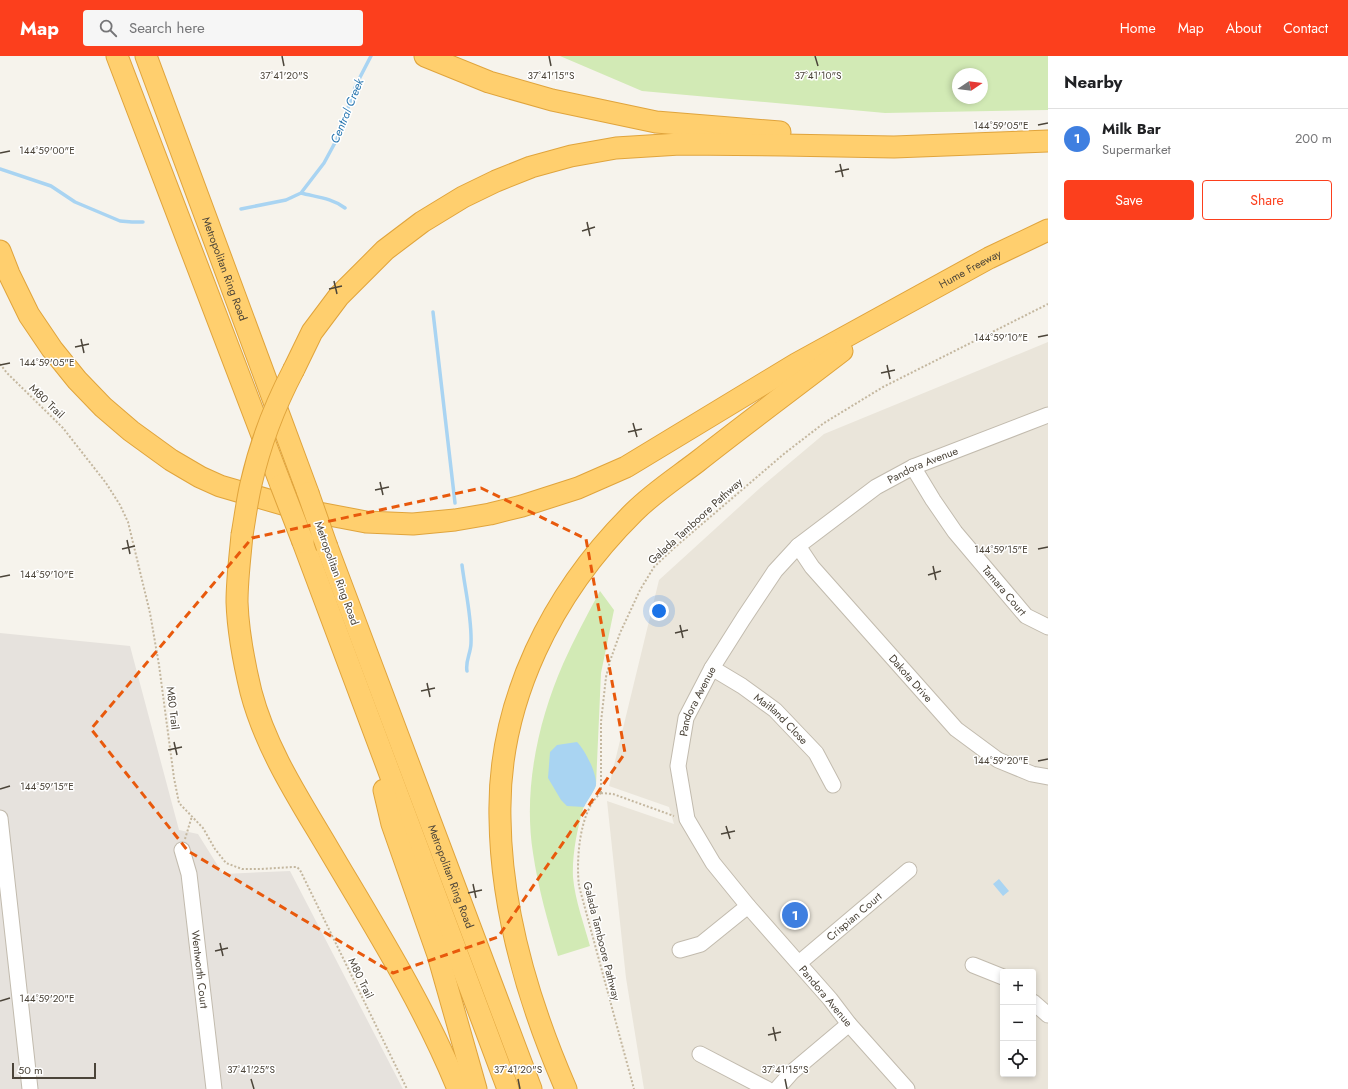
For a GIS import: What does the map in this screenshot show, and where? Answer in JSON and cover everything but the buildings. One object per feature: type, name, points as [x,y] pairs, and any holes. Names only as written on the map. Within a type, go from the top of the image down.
[{"type":"highway","name":"Metropolitan Ring Road","points":[[117,56],[303,542],[508,1089]]},
{"type":"highway","name":"Metropolitan Ring Road","points":[[146,56],[327,547],[531,1089]]},
{"type":"highway","points":[[425,56],[489,82],[552,100],[656,122],[954,146]]},
{"type":"highway","points":[[458,1089],[436,1038],[374,926],[292,788],[275,754],[252,694],[240,634],[237,602],[242,535],[251,484],[260,452],[282,393],[312,332],[335,302],[385,250],[422,222],[463,197],[496,181],[531,167],[571,156],[616,148],[674,145],[783,145],[894,148],[1048,141]]},
{"type":"highway","name":"Hume Freeway","points":[[894,311],[989,258],[1048,230]]},
{"type":"highway","points":[[0,251],[9,274],[29,315],[52,349],[77,380],[103,407],[131,431],[171,460],[200,477],[220,486],[303,510],[366,522],[392,524],[427,523],[490,514],[522,506],[578,488],[626,467],[796,364],[894,311]]},
{"type":"highway","points":[[566,1089],[546,1042],[522,961],[509,903],[502,853],[500,816],[502,775],[507,740],[516,701],[540,640],[572,585],[595,555],[637,509],[894,311]]},
{"type":"highway","points":[[365,708],[392,824],[438,955],[476,1089]]},
{"type":"street","name":"Pandora Avenue","points":[[907,1089],[748,906],[714,863],[687,819],[678,766],[686,718],[712,668],[743,619],[775,572],[798,546],[876,487],[914,467],[1048,415]]},
{"type":"street","name":"Tamara Court","points":[[914,467],[933,500],[955,532],[1026,616],[1048,626]]},
{"type":"street","name":"Dakota Drive","points":[[798,546],[812,567],[956,729],[998,760],[1032,774],[1048,777]]},
{"type":"street","name":"Maitland Close","points":[[712,668],[742,686],[775,710],[816,753],[833,785]]},
{"type":"street","points":[[0,818],[30,1089]]},
{"type":"street","name":"Wentworth Court","points":[[182,850],[189,874],[214,1089]]},
{"type":"street","name":"Crispian Court","points":[[799,963],[909,870]]},
{"type":"street","points":[[680,950],[701,944],[748,906]]},
{"type":"street","points":[[973,965],[1000,976]]},
{"type":"street","points":[[1036,1005],[1048,1015]]},
{"type":"street","points":[[777,1089],[792,1072],[849,1024]]},
{"type":"street","points":[[700,1054],[767,1089]]},
{"type":"path","name":"Galada Tamboore Pathway","points":[[634,1089],[579,886],[578,862],[586,815],[592,801],[600,793],[601,722],[606,677],[617,640],[640,590],[654,568],[674,548],[824,423],[883,387],[1048,304]]},
{"type":"path","name":"M80 Trail","points":[[0,364],[7,373],[63,428],[106,483],[120,505],[128,522],[150,613],[158,657],[174,778],[179,803],[203,828],[221,858],[226,863],[234,867],[251,870],[293,867],[300,870],[407,1089]]},
{"type":"path","points":[[600,793],[612,794],[687,819]]},
{"type":"path","points":[[182,850],[192,816]]},
{"type":"highlighted area","points":[[481,488],[586,539],[625,753],[498,937],[393,973],[188,851],[91,729],[252,538]]},
{"type":"shaded area","points":[[1048,342],[1048,1089],[644,1089],[626,978],[607,801],[674,824],[669,807],[609,786],[659,580],[760,488],[824,434]]},
{"type":"shaded area","points":[[0,633],[130,646],[179,830],[198,834],[223,874],[290,871],[403,1089],[0,1089]]},
{"type":"green space","points":[[560,56],[1048,56],[1048,110],[885,113],[642,91]]},
{"type":"green space","points":[[600,591],[614,610],[601,673],[596,785],[583,809],[575,843],[573,860],[573,877],[576,894],[590,946],[558,956],[540,892],[533,853],[530,829],[532,781],[540,732],[554,686],[585,618]]},
{"type":"water","points":[[577,742],[590,762],[596,780],[596,785],[584,807],[567,806],[561,800],[548,778],[550,752],[557,745]]},
{"type":"water","points":[[999,879],[1009,891],[1003,896],[993,884]]},
{"type":"waterway","name":"Central Creek","points":[[241,209],[286,200],[301,193],[324,163],[337,139],[356,85],[371,56]]},
{"type":"waterway","name":"Central Creek","points":[[0,169],[51,186],[75,202],[120,221],[143,222]]},
{"type":"waterway","points":[[301,193],[329,200],[345,208]]},
{"type":"waterway","points":[[433,312],[455,503]]},
{"type":"waterway","points":[[462,565],[471,633],[471,647],[467,671]]},
{"type":"place","name":"Milk Bar","points":[[795,915]]}]
